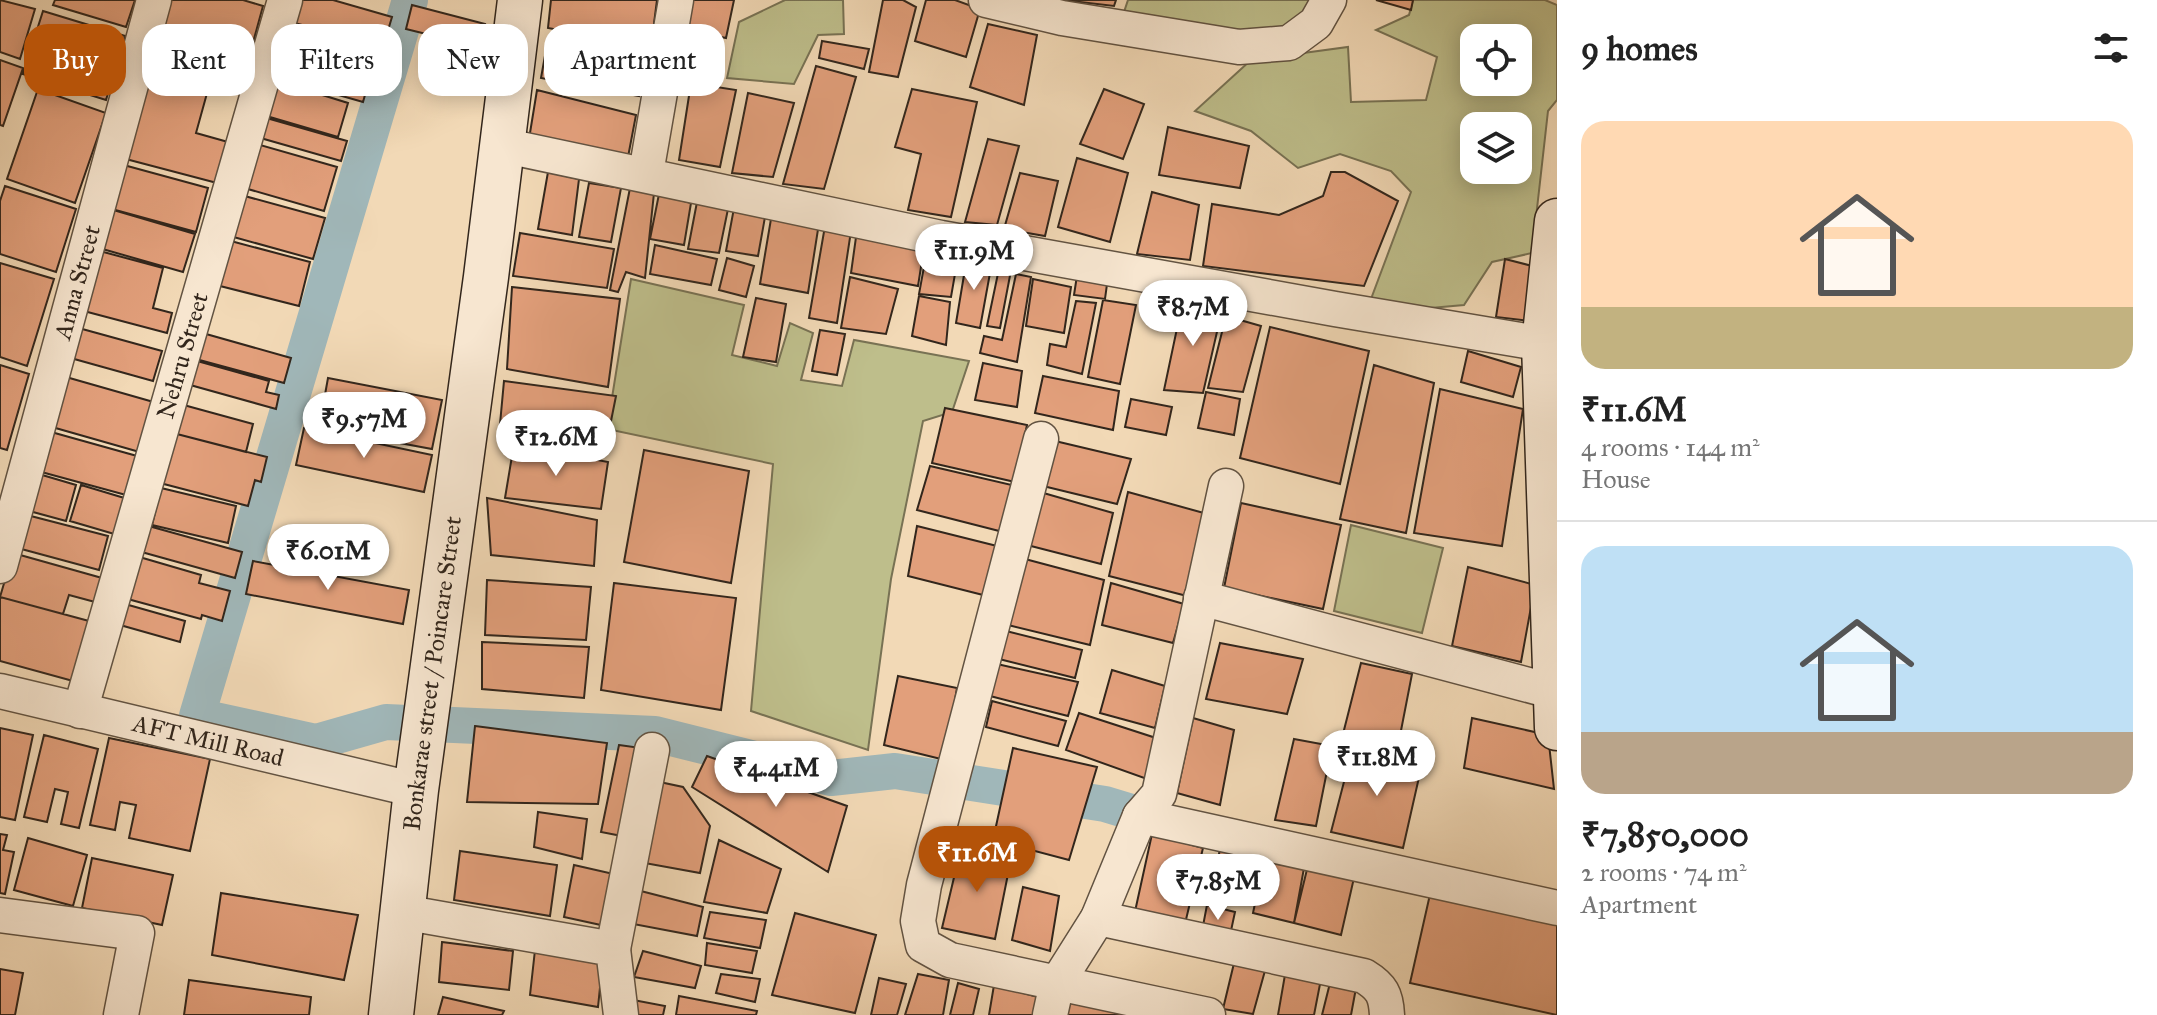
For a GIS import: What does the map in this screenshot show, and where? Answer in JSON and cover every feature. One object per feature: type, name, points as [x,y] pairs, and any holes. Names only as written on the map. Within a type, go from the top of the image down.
[{"type":"street","name":"Anna Street","points":[[0,566],[154,0]]},
{"type":"street","name":"Bonkarae street / Poincare Street","points":[[391,1015],[417,782],[486,277],[520,0]]},
{"type":"street","points":[[646,173],[676,0]]},
{"type":"street","points":[[986,0],[1025,4],[1062,18],[1239,47],[1289,43],[1316,23],[1329,0]]},
{"type":"street","name":"Nehru Street","points":[[80,711],[281,1]]},
{"type":"street","points":[[501,145],[646,173],[941,238],[1335,309],[1549,367]]},
{"type":"street","points":[[1201,598],[1556,710],[1549,367],[1557,221]]},
{"type":"street","points":[[1041,439],[932,850],[918,921],[923,945],[950,960],[1054,999],[1208,1015]]},
{"type":"street","points":[[1054,999],[1098,918],[1140,816],[1159,794],[1226,486]]},
{"type":"street","name":"AFT Mill Road","points":[[0,691],[80,711],[417,782]]},
{"type":"street","points":[[621,1015],[613,949],[652,750]]},
{"type":"street","points":[[1140,816],[1557,908]]},
{"type":"street","points":[[402,912],[613,949]]},
{"type":"street","points":[[0,915],[137,933],[121,1015]]},
{"type":"street","points":[[1098,918],[1364,976],[1376,983],[1386,995],[1387,1015]]},
{"type":"green space","points":[[785,0],[843,0],[844,34],[818,35],[794,84],[727,78],[739,22]]},
{"type":"green space","points":[[1128,0],[1313,0],[1298,24],[1230,35],[1124,12]]},
{"type":"green space","points":[[1413,0],[1545,0],[1557,5],[1557,100],[1548,111],[1532,253],[1492,262],[1464,305],[1419,309],[1371,299],[1411,192],[1391,171],[1340,154],[1298,168],[1251,131],[1195,111],[1251,60],[1348,47],[1351,102],[1426,100],[1437,57],[1376,30],[1409,15]]},
{"type":"green space","points":[[631,279],[744,305],[732,355],[777,366],[790,323],[813,333],[801,380],[842,386],[854,340],[969,361],[952,412],[923,421],[891,579],[868,750],[751,711],[773,464],[607,429]]},
{"type":"green space","points":[[1351,525],[1443,548],[1422,633],[1334,611]]},
{"type":"building","points":[[0,0],[35,9],[30,24],[24,24],[24,46],[20,59],[0,52]]},
{"type":"building","points":[[55,0],[135,0],[126,27],[126,24],[116,24],[53,5]]},
{"type":"building","points":[[168,0],[243,0],[263,6],[255,35],[255,24],[161,24]]},
{"type":"building","points":[[297,0],[333,0],[392,17],[390,24],[291,22]]},
{"type":"building","points":[[551,0],[657,0],[654,24],[548,24]]},
{"type":"building","points":[[688,0],[734,0],[726,38],[725,24],[682,24]]},
{"type":"building","points":[[883,0],[903,0],[916,7],[898,77],[869,72]]},
{"type":"building","points":[[926,0],[955,0],[980,9],[966,57],[915,41]]},
{"type":"building","points":[[1063,0],[1116,0],[1114,6]]},
{"type":"building","points":[[1376,0],[1413,0],[1411,10]]},
{"type":"building","points":[[412,5],[485,24],[418,24],[418,32],[406,29]]},
{"type":"building","points":[[43,11],[86,24],[39,24]]},
{"type":"building","points":[[988,24],[1037,35],[1024,105],[970,87]]},
{"type":"building","points":[[822,41],[869,49],[864,69],[819,58]]},
{"type":"building","points":[[0,60],[23,68],[3,126],[0,125]]},
{"type":"building","points":[[816,66],[856,77],[824,189],[783,184]]},
{"type":"building","points":[[142,84],[142,96],[206,96],[196,133],[228,142],[217,183],[122,158]]},
{"type":"building","points":[[725,88],[736,90],[720,167],[679,160],[689,96],[725,96]]},
{"type":"building","points":[[912,89],[977,102],[951,217],[908,210],[921,154],[895,147]]},
{"type":"building","points":[[1104,89],[1144,104],[1123,159],[1080,144]]},
{"type":"building","points":[[271,90],[271,96],[325,96],[348,103],[338,137],[263,115]]},
{"type":"building","points":[[537,90],[544,92],[544,96],[561,96],[636,115],[628,157],[529,139]]},
{"type":"building","points":[[748,93],[794,103],[773,177],[732,173]]},
{"type":"building","points":[[36,96],[58,96],[106,113],[75,203],[7,179]]},
{"type":"building","points":[[342,96],[365,96],[363,102]]},
{"type":"building","points":[[263,117],[347,141],[341,161],[257,137]]},
{"type":"building","points":[[1168,127],[1249,146],[1240,188],[1159,175]]},
{"type":"building","points":[[988,139],[1019,146],[997,225],[965,222]]},
{"type":"building","points":[[253,143],[337,167],[324,211],[241,187]]},
{"type":"building","points":[[1077,158],[1128,173],[1110,242],[1058,227]]},
{"type":"building","points":[[120,164],[208,188],[196,232],[108,208]]},
{"type":"building","points":[[548,172],[579,179],[572,235],[538,229]]},
{"type":"building","points":[[1331,172],[1345,172],[1398,201],[1364,286],[1203,266],[1212,204],[1279,215],[1323,196]]},
{"type":"building","points":[[1020,173],[1058,181],[1045,236],[1004,229]]},
{"type":"building","points":[[589,183],[621,188],[611,242],[579,237]]},
{"type":"building","points":[[5,186],[76,209],[56,272],[0,254],[0,201]]},
{"type":"building","points":[[630,188],[654,193],[645,278],[626,272],[618,292],[610,290]]},
{"type":"building","points":[[1152,192],[1199,205],[1190,260],[1137,254]]},
{"type":"building","points":[[659,194],[691,203],[684,245],[650,239]]},
{"type":"building","points":[[241,195],[325,218],[313,259],[230,236]]},
{"type":"building","points":[[697,202],[728,209],[719,253],[688,249]]},
{"type":"building","points":[[734,208],[765,217],[758,256],[726,251]]},
{"type":"building","points":[[110,209],[195,234],[183,272],[99,248]]},
{"type":"building","points":[[772,213],[819,223],[808,293],[760,284]]},
{"type":"building","points":[[825,226],[851,231],[837,323],[809,318]]},
{"type":"building","points":[[857,230],[924,248],[918,286],[851,273]]},
{"type":"building","points":[[520,233],[614,249],[607,288],[513,276]]},
{"type":"building","points":[[227,240],[310,262],[299,306],[216,285]]},
{"type":"building","points":[[655,245],[717,259],[711,285],[650,274]]},
{"type":"building","points":[[928,245],[959,251],[951,297],[919,294]]},
{"type":"building","points":[[96,250],[163,268],[153,308],[172,313],[167,333],[80,310]]},
{"type":"building","points":[[967,257],[992,262],[980,328],[956,323]]},
{"type":"building","points":[[727,258],[754,266],[746,297],[719,290]]},
{"type":"building","points":[[1001,259],[1013,260],[1000,328],[987,326]]},
{"type":"building","points":[[1505,259],[1540,268],[1530,321],[1496,317]]},
{"type":"building","points":[[0,263],[54,279],[27,366],[0,357]]},
{"type":"building","points":[[1078,269],[1108,277],[1105,299],[1074,295]]},
{"type":"building","points":[[1016,274],[1031,277],[1017,362],[980,353],[984,336],[1002,340]]},
{"type":"building","points":[[850,277],[898,289],[886,334],[841,328]]},
{"type":"building","points":[[1033,279],[1071,287],[1064,333],[1026,326]]},
{"type":"building","points":[[512,287],[620,299],[608,387],[507,369]]},
{"type":"building","points":[[919,296],[950,302],[946,345],[912,336]]},
{"type":"building","points":[[756,298],[786,304],[776,362],[743,357]]},
{"type":"building","points":[[1103,300],[1136,305],[1120,384],[1088,377]]},
{"type":"building","points":[[1183,300],[1222,310],[1203,393],[1164,390]]},
{"type":"building","points":[[1076,301],[1096,303],[1082,374],[1047,365],[1050,344],[1066,347]]},
{"type":"building","points":[[1226,316],[1261,326],[1243,392],[1208,388]]},
{"type":"building","points":[[75,327],[162,351],[153,381],[67,357]]},
{"type":"building","points":[[1270,327],[1369,351],[1340,484],[1240,458]]},
{"type":"building","points":[[820,330],[845,334],[837,375],[812,371]]},
{"type":"building","points":[[199,332],[291,358],[284,383],[192,358]]},
{"type":"building","points":[[1468,351],[1521,367],[1513,397],[1461,382]]},
{"type":"building","points":[[190,359],[269,381],[266,392],[279,395],[276,409],[183,383]]},
{"type":"building","points":[[983,363],[1022,371],[1017,407],[975,400]]},
{"type":"building","points":[[0,365],[29,374],[7,450],[0,448]]},
{"type":"building","points":[[1374,365],[1434,383],[1406,533],[1340,519]]},
{"type":"building","points":[[59,375],[157,403],[143,453],[45,425]]},
{"type":"building","points":[[1043,376],[1119,391],[1113,430],[1035,413]]},
{"type":"building","points":[[328,378],[442,400],[432,449],[319,428]]},
{"type":"building","points":[[504,381],[616,396],[605,451],[499,435]]},
{"type":"building","points":[[1440,389],[1523,409],[1502,546],[1414,533]]},
{"type":"building","points":[[1206,392],[1240,399],[1234,435],[1198,428]]},
{"type":"building","points":[[1131,399],[1172,407],[1166,435],[1125,427]]},
{"type":"building","points":[[180,404],[253,424],[246,452],[173,433]]},
{"type":"building","points":[[945,408],[1027,425],[1015,482],[932,463]]},
{"type":"building","points":[[304,428],[432,455],[424,492],[296,465]]},
{"type":"building","points":[[44,430],[137,456],[126,495],[34,470]]},
{"type":"building","points":[[173,433],[267,457],[261,482],[255,480],[248,506],[160,483]]},
{"type":"building","points":[[1055,441],[1131,459],[1117,504],[1043,486]]},
{"type":"building","points":[[514,444],[608,462],[601,509],[505,498]]},
{"type":"building","points":[[644,450],[749,471],[731,583],[624,562]]},
{"type":"building","points":[[930,466],[1020,487],[1007,533],[917,510]]},
{"type":"building","points":[[32,472],[76,485],[66,521],[22,509]]},
{"type":"building","points":[[81,485],[131,500],[121,536],[70,521]]},
{"type":"building","points":[[161,488],[236,506],[228,543],[152,525]]},
{"type":"building","points":[[1040,492],[1113,513],[1101,564],[1027,545]]},
{"type":"building","points":[[1128,492],[1211,515],[1187,596],[1109,576]]},
{"type":"building","points":[[487,498],[597,520],[594,566],[491,555]]},
{"type":"building","points":[[1241,503],[1341,525],[1323,609],[1224,588]]},
{"type":"building","points":[[23,514],[108,536],[99,570],[14,547]]},
{"type":"building","points":[[145,525],[242,552],[235,578],[138,551]]},
{"type":"building","points":[[917,526],[1005,548],[991,597],[908,576]]},
{"type":"building","points":[[13,553],[102,578],[95,602],[69,595],[63,614],[0,597]]},
{"type":"building","points":[[136,556],[201,575],[199,583],[230,591],[222,621],[202,615],[201,619],[124,598]]},
{"type":"building","points":[[1025,559],[1104,580],[1090,645],[1008,625]]},
{"type":"building","points":[[253,561],[409,590],[403,624],[246,594]]},
{"type":"building","points":[[1468,567],[1535,585],[1521,662],[1452,646]]},
{"type":"building","points":[[487,580],[591,587],[586,640],[485,635]]},
{"type":"building","points":[[614,583],[736,598],[721,710],[601,690]]},
{"type":"building","points":[[1111,583],[1184,604],[1173,643],[1102,625]]},
{"type":"building","points":[[0,597],[89,621],[73,681],[0,661]]},
{"type":"building","points":[[125,604],[185,621],[180,642],[120,625]]},
{"type":"building","points":[[1006,631],[1082,650],[1075,678],[999,659]]},
{"type":"building","points":[[482,642],[589,647],[584,698],[482,689]]},
{"type":"building","points":[[1220,643],[1303,659],[1287,714],[1206,699]]},
{"type":"building","points":[[1361,663],[1412,674],[1398,746],[1343,734]]},
{"type":"building","points":[[997,664],[1078,682],[1068,716],[990,696]]},
{"type":"building","points":[[1112,670],[1165,686],[1155,728],[1100,713]]},
{"type":"building","points":[[898,676],[957,688],[945,760],[884,745]]},
{"type":"building","points":[[992,701],[1066,721],[1058,746],[986,727]]},
{"type":"building","points":[[1079,713],[1159,739],[1147,779],[1066,750]]},
{"type":"building","points":[[1193,718],[1234,730],[1220,805],[1177,793]]},
{"type":"building","points":[[1472,718],[1548,735],[1554,789],[1464,768]]},
{"type":"building","points":[[475,726],[607,743],[598,804],[467,802]]},
{"type":"building","points":[[0,728],[33,735],[15,820],[0,817]]},
{"type":"building","points":[[44,735],[98,749],[79,828],[61,824],[68,792],[55,789],[47,822],[24,817]]},
{"type":"building","points":[[109,738],[210,759],[190,851],[129,838],[136,805],[120,802],[115,830],[90,825]]},
{"type":"building","points":[[1294,739],[1332,746],[1316,826],[1275,820]]},
{"type":"building","points":[[619,745],[641,748],[627,837],[601,832]]},
{"type":"building","points":[[1353,747],[1422,764],[1403,848],[1331,832]]},
{"type":"building","points":[[1013,748],[1097,767],[1069,860],[993,840]]},
{"type":"building","points":[[707,756],[847,806],[828,872],[692,787]]},
{"type":"building","points":[[655,781],[683,787],[710,826],[700,873],[639,862]]},
{"type":"building","points":[[538,812],[587,819],[582,859],[534,847]]},
{"type":"building","points":[[0,834],[7,835],[3,850],[14,852],[5,894],[0,893]]},
{"type":"building","points":[[1152,834],[1203,848],[1184,928],[1134,916]]},
{"type":"building","points":[[28,838],[87,855],[73,906],[14,890]]},
{"type":"building","points":[[719,840],[781,869],[767,913],[704,902]]},
{"type":"building","points":[[1267,846],[1306,857],[1294,923],[1253,913]]},
{"type":"building","points":[[961,848],[1011,859],[995,939],[942,928]]},
{"type":"building","points":[[1220,849],[1249,856],[1241,902],[1211,894]]},
{"type":"building","points":[[460,851],[557,865],[550,916],[454,900]]},
{"type":"building","points":[[1310,857],[1356,869],[1341,935],[1294,923]]},
{"type":"building","points":[[92,858],[173,875],[162,925],[82,908]]},
{"type":"building","points":[[574,865],[618,875],[610,927],[564,917]]},
{"type":"building","points":[[1023,887],[1059,896],[1050,951],[1012,940]]},
{"type":"building","points":[[633,889],[703,907],[697,936],[628,923]]},
{"type":"building","points":[[1431,890],[1557,919],[1557,1015],[1410,983]]},
{"type":"building","points":[[221,893],[358,915],[344,980],[212,955]]},
{"type":"building","points":[[1207,905],[1235,912],[1229,940],[1202,931]]},
{"type":"building","points":[[710,912],[766,920],[760,948],[704,938]]},
{"type":"building","points":[[795,913],[876,935],[855,1013],[772,995]]},
{"type":"building","points":[[442,942],[513,951],[509,990],[439,982]]},
{"type":"building","points":[[707,943],[757,951],[752,973],[705,965]]},
{"type":"building","points":[[535,950],[603,958],[598,1007],[530,995]]},
{"type":"building","points":[[643,951],[701,966],[695,988],[634,977]]},
{"type":"building","points":[[1235,959],[1266,967],[1253,1014],[1223,1009]]},
{"type":"building","points":[[0,969],[23,973],[15,1015],[0,1015]]},
{"type":"building","points":[[1286,969],[1321,979],[1314,1015],[1278,1015]]},
{"type":"building","points":[[721,974],[760,979],[755,1002],[716,993]]},
{"type":"building","points":[[918,974],[949,980],[943,1015],[905,1015]]},
{"type":"building","points":[[879,978],[906,984],[897,1015],[871,1015]]},
{"type":"building","points":[[189,980],[311,997],[309,1015],[184,1015]]},
{"type":"building","points":[[958,983],[979,989],[973,1015],[950,1015]]},
{"type":"building","points":[[1330,983],[1356,988],[1351,1015],[1322,1015]]},
{"type":"building","points":[[994,985],[1045,999],[1041,1015],[989,1015]]},
{"type":"building","points":[[679,996],[757,1011],[756,1015],[676,1015]]},
{"type":"building","points":[[443,997],[504,1011],[502,1015],[438,1015]]},
{"type":"building","points":[[628,999],[665,1006],[663,1015],[629,1015]]},
{"type":"building","points":[[1065,1001],[1120,1011],[1120,1015],[1062,1015]]},
{"type":"waterway","points":[[410,0],[197,716],[316,742],[386,722],[655,734],[831,778],[895,771],[1105,804],[1171,824]]}]
